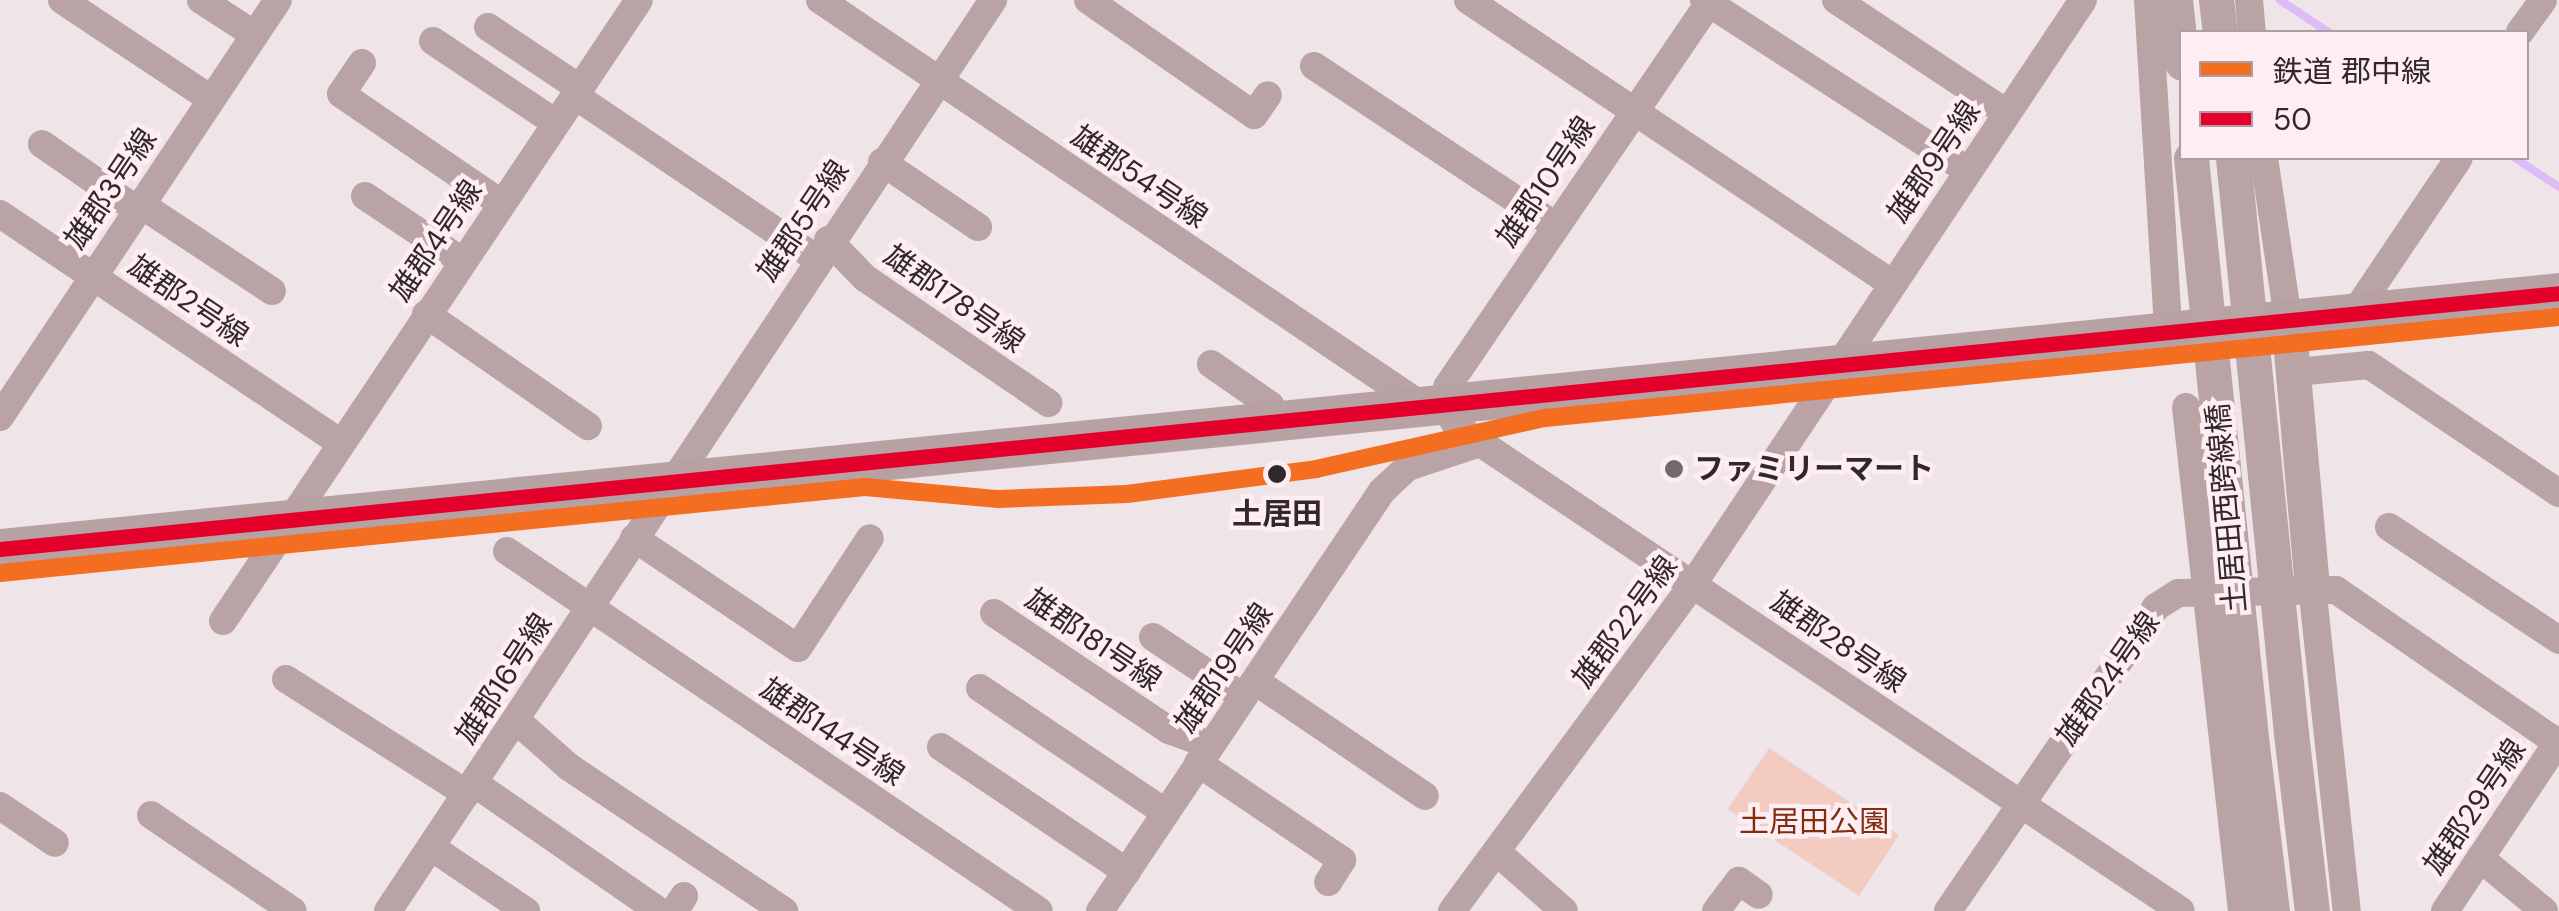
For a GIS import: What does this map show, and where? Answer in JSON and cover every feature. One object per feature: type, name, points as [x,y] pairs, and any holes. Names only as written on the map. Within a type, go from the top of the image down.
[{"type":"main road","points":[[0,549],[1277,420],[1451,420],[1839,363],[2559,293]]},
{"type":"street","points":[[62,0],[211,99]]},
{"type":"street","points":[[201,0],[255,35]]},
{"type":"street","name":"雄郡3号線","points":[[0,417],[278,0]]},
{"type":"street","name":"雄郡4号線","points":[[223,621],[339,442],[639,0]]},
{"type":"street","name":"雄郡54号線","points":[[820,0],[1451,420]]},
{"type":"street","points":[[1088,0],[1124,41],[1254,115],[1268,95]]},
{"type":"street","points":[[1468,0],[1891,283]]},
{"type":"street","points":[[1836,0],[2007,113]]},
{"type":"street","name":"雄郡9号線","points":[[1839,363],[2083,0]]},
{"type":"street","points":[[2148,0],[2168,328]]},
{"type":"street","points":[[2175,0],[2179,36]]},
{"type":"street","points":[[2216,0],[2220,30]]},
{"type":"street","points":[[2248,0],[2252,30]]},
{"type":"street","points":[[2521,30],[2543,0]]},
{"type":"street","points":[[1708,1],[1968,171]]},
{"type":"street","name":"雄郡10号線","points":[[1451,420],[1447,387],[1708,1]]},
{"type":"street","name":"雄郡5号線","points":[[671,481],[822,250],[940,80],[984,3]]},
{"type":"street","name":"雄郡178号線","points":[[488,26],[577,92],[865,278],[950,322],[1041,390]]},
{"type":"street","points":[[433,41],[556,123]]},
{"type":"street","points":[[362,63],[341,94],[501,203]]},
{"type":"street","points":[[1314,66],[1369,87],[1434,129],[1556,226]]},
{"type":"street","points":[[42,144],[272,291]]},
{"type":"street","name":"土居田西跨線橋","points":[[2192,160],[2272,911]]},
{"type":"street","name":"土居田西跨線橋","points":[[2233,160],[2312,911]]},
{"type":"street","points":[[2264,160],[2296,372],[2312,586],[2347,911]]},
{"type":"street","points":[[2353,314],[2458,160]]},
{"type":"street","points":[[882,162],[978,227]]},
{"type":"street","points":[[364,196],[462,261]]},
{"type":"street","name":"雄郡2号線","points":[[0,214],[339,442]]},
{"type":"street","points":[[426,314],[584,415]]},
{"type":"street","name":"雄郡22号線","points":[[1452,911],[1693,584],[1839,363]]},
{"type":"street","points":[[1211,364],[1270,406],[1277,420]]},
{"type":"street","points":[[2296,372],[2369,365],[2559,492]]},
{"type":"street","points":[[2186,407],[2242,911]]},
{"type":"street","name":"雄郡19号線","points":[[1100,911],[1382,491],[1451,420]]},
{"type":"street","name":"雄郡28号線","points":[[1451,420],[2181,911]]},
{"type":"street","name":"雄郡16号線","points":[[388,911],[517,722],[671,481]]},
{"type":"street","points":[[2404,528],[2559,640]]},
{"type":"street","points":[[634,538],[798,648],[870,538]]},
{"type":"street","name":"雄郡144号線","points":[[507,552],[1039,911]]},
{"type":"street","points":[[2312,586],[2336,590],[2558,742]]},
{"type":"street","name":"雄郡24号線","points":[[1948,911],[2156,607],[2178,593],[2312,586]]},
{"type":"street","name":"雄郡181号線","points":[[1009,614],[1110,677],[1168,730],[1204,754],[1239,807],[1342,860],[1328,882]]},
{"type":"street","points":[[1153,637],[1249,689],[1425,796]]},
{"type":"street","points":[[286,678],[470,789],[659,911]]},
{"type":"street","points":[[980,688],[1166,813]]},
{"type":"street","points":[[517,722],[569,767],[784,911]]},
{"type":"street","name":"雄郡29号線","points":[[2444,911],[2558,742]]},
{"type":"street","points":[[941,746],[1127,872]]},
{"type":"street","points":[[0,806],[53,833]]},
{"type":"street","points":[[152,815],[293,911]]},
{"type":"street","points":[[430,847],[526,911]]},
{"type":"street","points":[[1497,852],[1564,911]]},
{"type":"street","points":[[2480,858],[2544,911]]},
{"type":"street","points":[[1716,911],[1739,880],[1759,895]]},
{"type":"green space","name":"土居田公園","points":[[1769,748],[1899,835],[1859,896],[1728,809]]},
{"type":"waterway","points":[[2280,0],[2325,30]]},
{"type":"waterway","points":[[2518,160],[2559,187]]},
{"type":"rail line","name":"郡中線","points":[[0,573],[865,487],[998,499],[1127,494],[1316,469],[1545,418],[2559,317]]},
{"type":"transit line","name":"50","points":[[0,549],[2559,293]]},
{"type":"place","name":"ファミリーマート","points":[[1674,469]]},
{"type":"place","name":"土居田","points":[[1277,474]]}]
